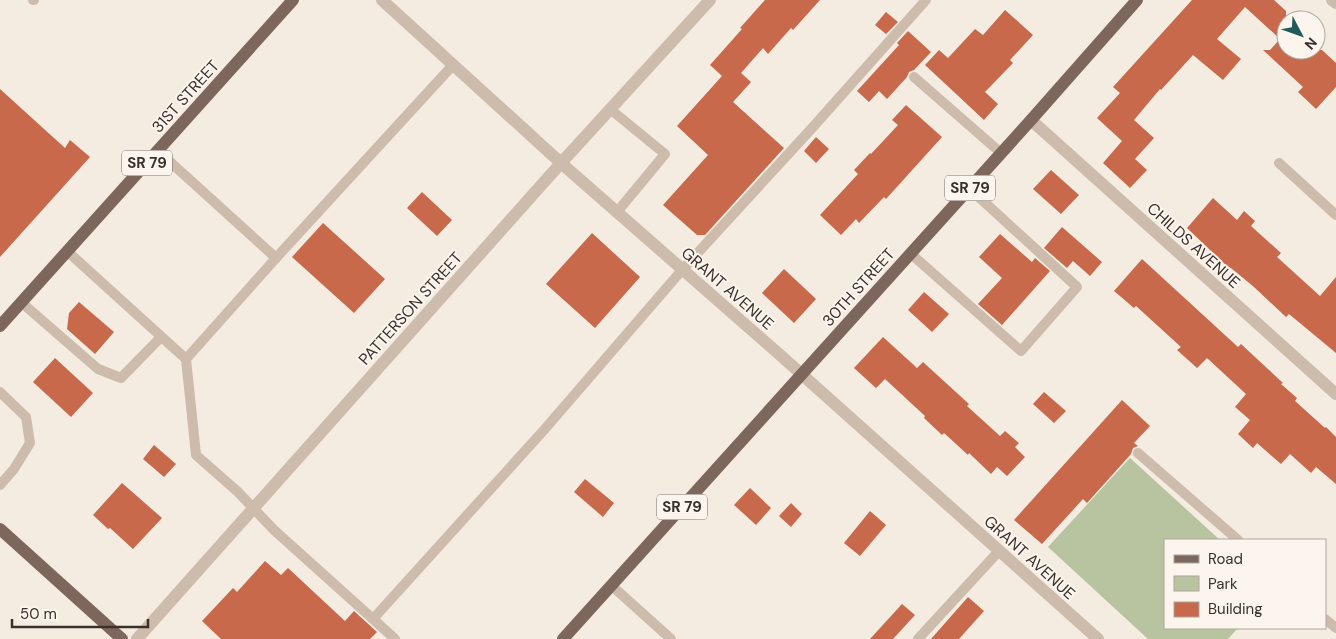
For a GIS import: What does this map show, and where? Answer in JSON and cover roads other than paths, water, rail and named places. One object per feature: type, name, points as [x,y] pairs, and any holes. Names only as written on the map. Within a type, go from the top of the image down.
[{"type":"main road","name":"31ST STREET","points":[[0,326],[293,0]]},
{"type":"main road","name":"30TH STREET","points":[[563,639],[1137,0]]},
{"type":"main road","points":[[0,529],[122,639]]},
{"type":"street","name":"GRANT AVENUE","points":[[382,0],[561,163],[801,374],[1094,638]]},
{"type":"street","name":"PATTERSON STREET","points":[[137,639],[561,163],[710,0]]},
{"type":"street","points":[[1332,0],[1336,3]]},
{"type":"street","name":"CHILDS AVENUE","points":[[1031,120],[1336,394]]},
{"type":"lane","points":[[373,619],[544,430],[682,270],[813,128],[926,0]]},
{"type":"lane","points":[[186,359],[453,65]]},
{"type":"lane","points":[[914,77],[1001,153]]},
{"type":"lane","points":[[610,109],[665,154],[617,212]]},
{"type":"lane","points":[[158,151],[276,258]]},
{"type":"lane","points":[[1280,163],[1336,215]]},
{"type":"lane","points":[[910,254],[1021,351],[1078,287],[970,188]]},
{"type":"lane","points":[[67,252],[186,359],[196,455],[254,508],[274,530],[395,639]]},
{"type":"lane","points":[[21,302],[98,369],[121,378],[161,337]]},
{"type":"lane","points":[[0,392],[26,417],[30,443],[14,469],[0,485]]},
{"type":"lane","points":[[1138,453],[1237,539]]},
{"type":"lane","points":[[918,639],[999,551]]},
{"type":"lane","points":[[611,585],[671,639]]},
{"type":"lane","points":[[1326,620],[1336,628]]}]
